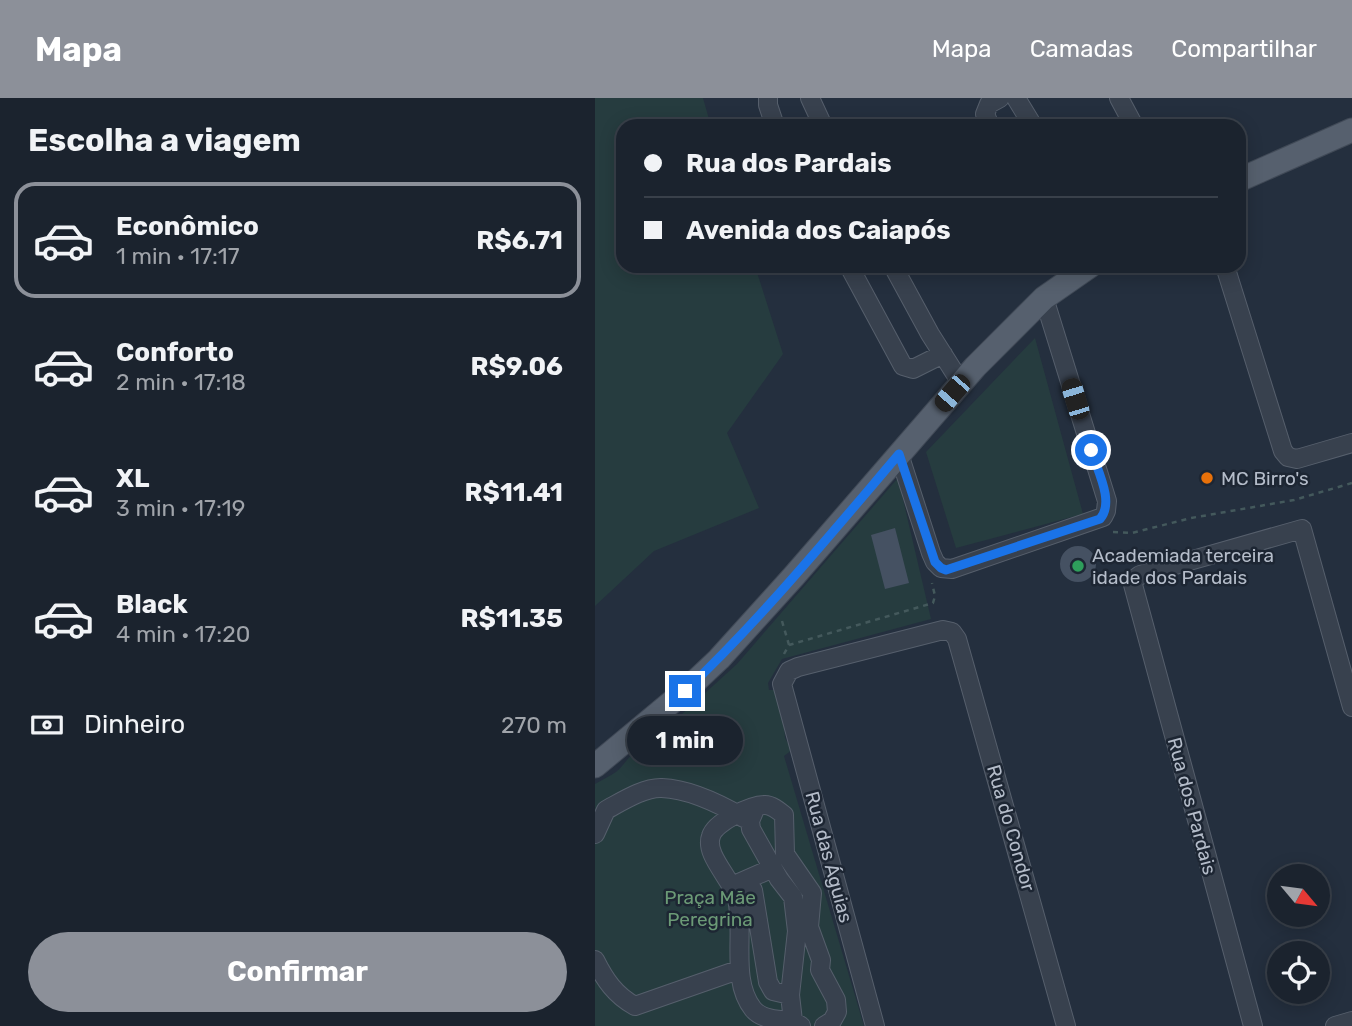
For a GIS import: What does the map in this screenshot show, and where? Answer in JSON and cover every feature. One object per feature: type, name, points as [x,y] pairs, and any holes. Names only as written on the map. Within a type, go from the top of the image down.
[{"type":"main road","points":[[1246,177],[1352,130]]},
{"type":"main road","points":[[595,766],[719,659],[899,454],[951,367],[1044,298],[1063,274]]},
{"type":"street","points":[[768,98],[773,119]]},
{"type":"street","points":[[810,98],[820,119]]},
{"type":"street","points":[[987,119],[985,114],[989,104],[1000,98]]},
{"type":"street","points":[[1017,98],[1029,119]]},
{"type":"street","points":[[1119,98],[1130,119]]},
{"type":"street","points":[[853,273],[903,366],[913,369],[951,367],[897,273]]},
{"type":"street","points":[[1227,273],[1283,451],[1288,457],[1297,459],[1352,443]]},
{"type":"street","points":[[899,454],[935,562],[941,568],[952,569],[1100,519],[1106,511],[1107,501],[1044,298]]},
{"type":"street","name":"Rua dos Pardais","points":[[1253,1026],[1132,585],[1133,580],[1140,575],[1302,529],[1352,707]]},
{"type":"street","name":"Rua do Condor","points":[[791,669],[943,630],[951,632],[957,639],[1066,1026]]},
{"type":"street","name":"Rua das Águias","points":[[791,669],[782,687],[875,1026]]},
{"type":"street","points":[[595,834],[606,810],[660,787],[706,798],[748,815]]},
{"type":"street","points":[[790,995],[773,991],[768,982],[741,892],[709,846],[711,834],[723,820],[748,815],[764,805],[784,815],[785,854],[812,893],[809,927],[821,960],[820,970],[836,1000],[837,1012],[832,1021],[824,1026]]},
{"type":"street","points":[[741,892],[738,971],[753,1008],[762,1016],[797,1023],[790,995],[796,946],[793,897],[751,829],[748,815]]},
{"type":"street","points":[[741,892],[776,873]]},
{"type":"street","points":[[595,960],[605,981],[621,998],[635,1006],[738,971]]},
{"type":"street","points":[[1335,1026],[1352,1021]]},
{"type":"path","points":[[1100,519],[1105,528],[1113,532],[1132,533],[1191,518],[1294,500],[1352,483]]},
{"type":"path","points":[[791,669],[784,655],[789,645],[933,603],[935,596],[928,567],[935,562]]},
{"type":"green space","points":[[595,98],[703,98],[709,119],[616,119],[616,273],[757,273],[783,354],[727,433],[759,508],[654,551],[595,606]]},
{"type":"green space","points":[[1035,338],[1083,514],[956,548],[926,452]]},
{"type":"green space","name":"Praça Mãe Peregrina","points":[[898,478],[931,619],[782,659],[768,683],[769,690],[774,690],[783,709],[785,738],[792,750],[784,756],[864,1026],[595,1026],[595,784],[616,772],[634,752],[648,745],[737,664]]},
{"type":"building","points":[[895,528],[909,583],[885,589],[871,535]]},
{"type":"building","name":"Academiada terceira idade dos Pardais","points":[[1078,546],[1091,551],[1096,564],[1091,577],[1078,582],[1065,577],[1060,564],[1065,551]]},
{"type":"place","name":"MC Birro's","points":[[1207,478]]},
{"type":"place","name":"Academiada terceira idade dos Pardais","points":[[1078,566]]},
{"type":"route","points":[[685,691],[719,659],[775,598],[899,454],[931,553],[935,562],[946,570],[1103,517],[1107,501],[1091,450]]}]
